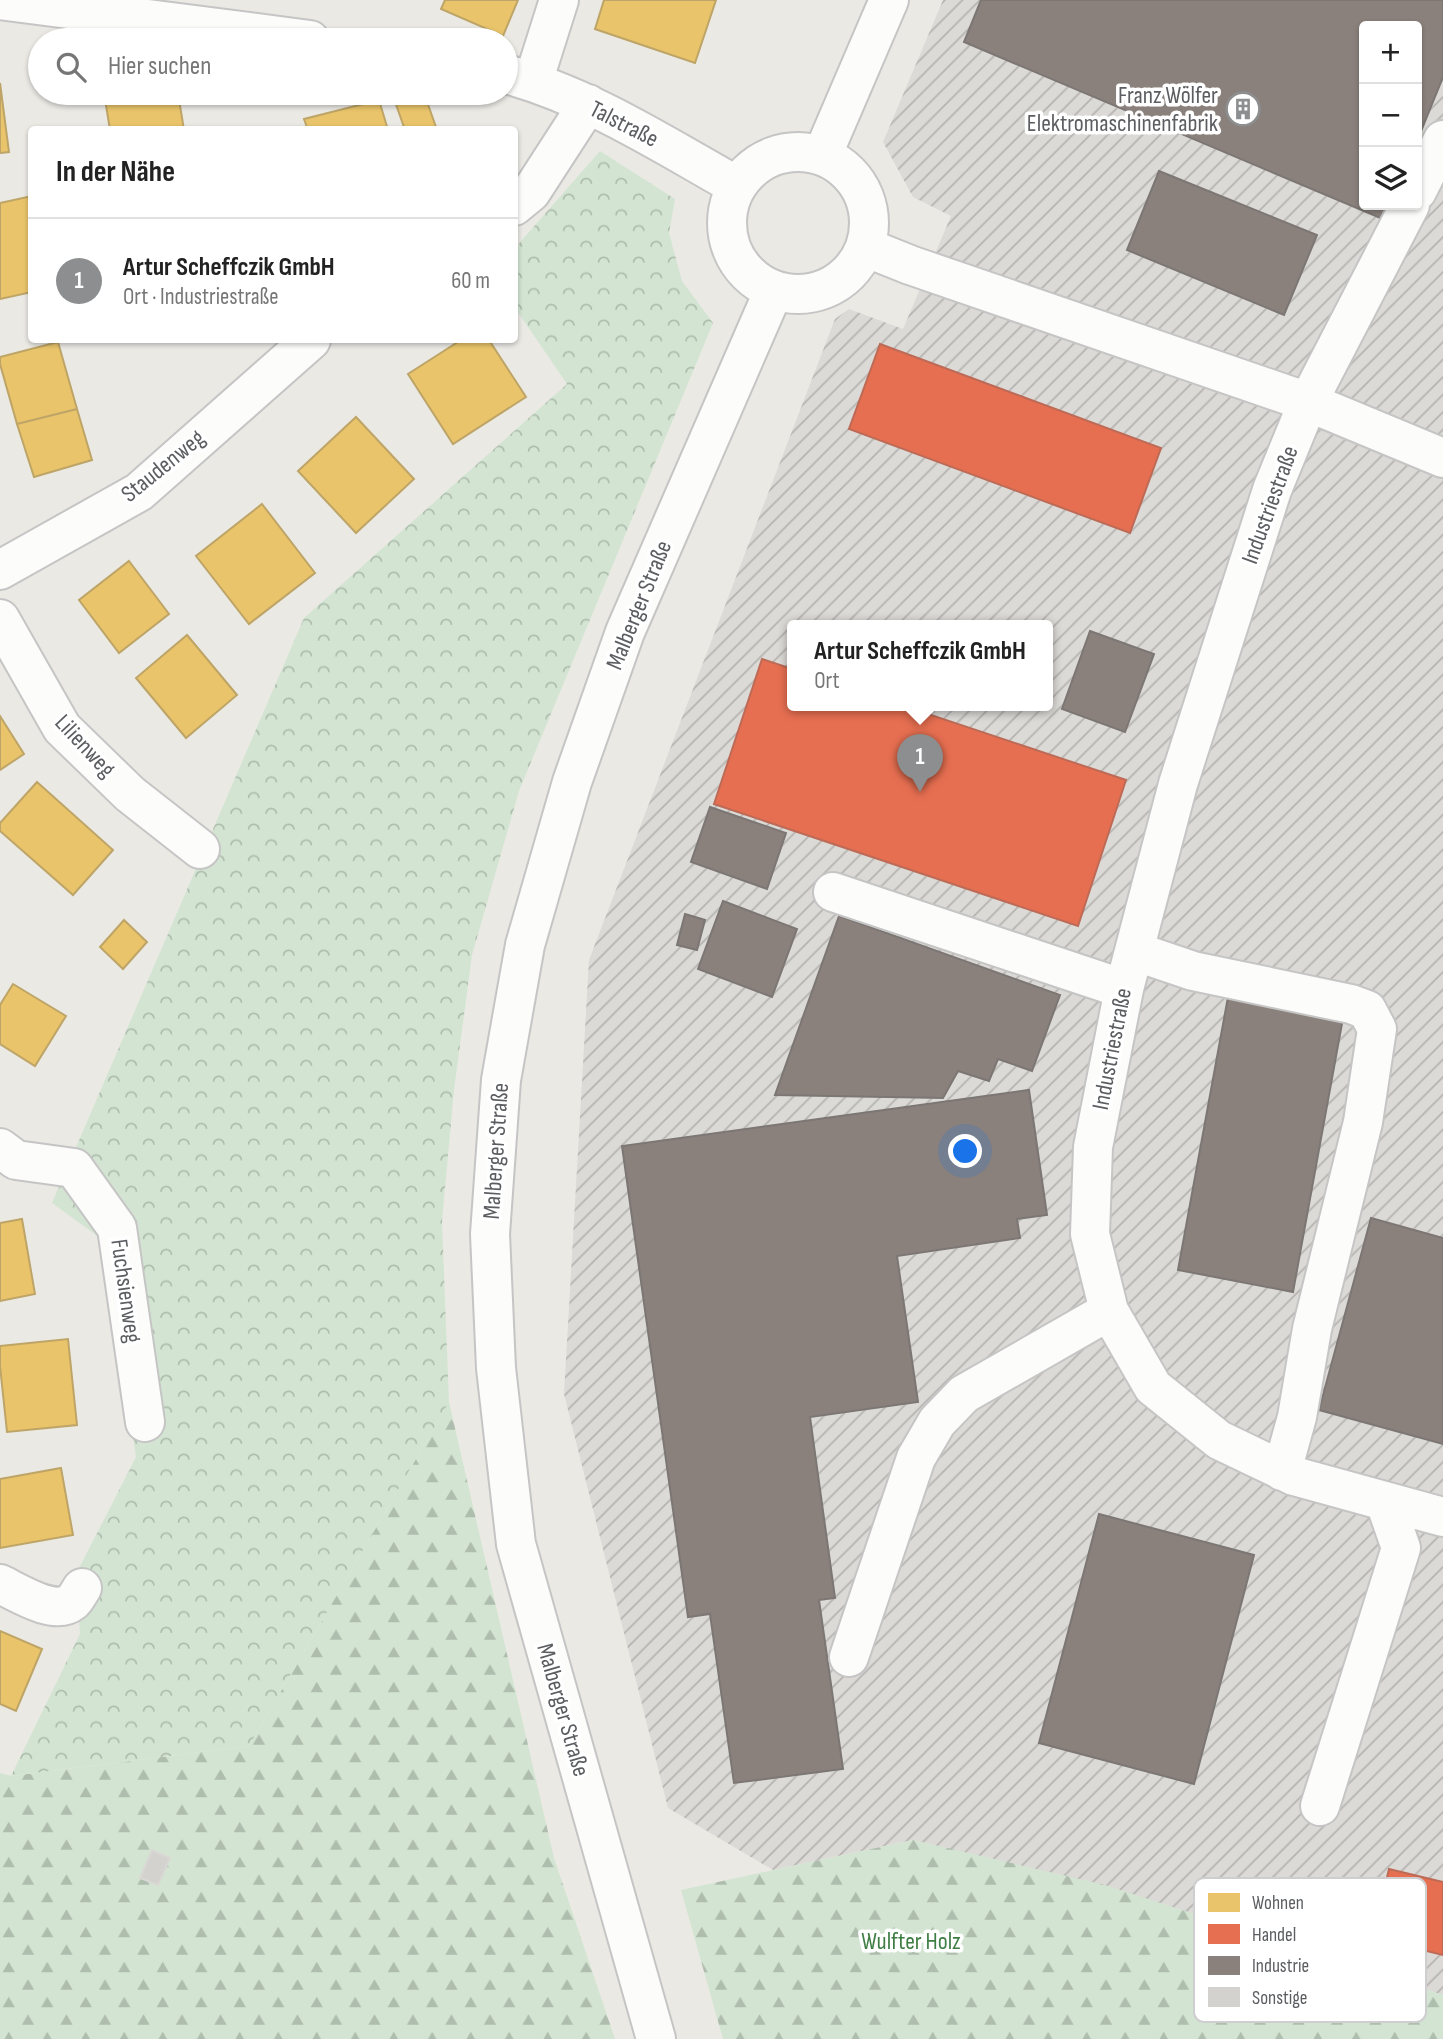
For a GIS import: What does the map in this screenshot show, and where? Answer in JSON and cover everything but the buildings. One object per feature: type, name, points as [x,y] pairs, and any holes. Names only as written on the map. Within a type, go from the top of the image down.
[{"type":"street","points":[[0,0],[127,8],[241,28]]},
{"type":"street","points":[[519,78],[559,0]]},
{"type":"street","points":[[822,156],[889,0]]},
{"type":"street","name":"Talstraße","points":[[519,78],[588,104],[651,136],[737,186]]},
{"type":"street","points":[[518,203],[531,192],[588,104]]},
{"type":"street","points":[[1422,181],[1443,140]]},
{"type":"street","points":[[798,152],[822,156],[842,167],[857,183],[868,215],[865,247],[854,267],[838,282],[818,292],[796,295],[774,290],[755,280],[740,266],[730,247],[726,226],[729,205],[737,186],[753,168],[774,156],[798,152]]},
{"type":"street","name":"Industriestraße","points":[[1407,210],[1308,402],[1272,490],[1182,771],[1124,989],[1093,1147],[1090,1234],[1109,1311],[1153,1387],[1219,1440],[1294,1476],[1443,1517]]},
{"type":"street","points":[[865,247],[910,265],[1308,402],[1443,458]]},
{"type":"street","name":"Malberger Straße","points":[[656,2039],[516,1544],[496,1368],[490,1234],[501,1080],[525,945],[572,782],[625,632],[774,290]]},
{"type":"street","name":"Staudenweg","points":[[0,570],[139,492],[308,343]]},
{"type":"street","name":"Lilienweg","points":[[0,619],[62,728],[130,794],[200,849]]},
{"type":"street","points":[[833,892],[1124,989]]},
{"type":"street","points":[[1134,951],[1193,971],[1351,1004],[1367,1010],[1377,1029],[1363,1122],[1312,1329],[1297,1417],[1282,1471]]},
{"type":"street","name":"Fuchsienweg","points":[[0,1148],[16,1160],[74,1168],[117,1228],[145,1422]]},
{"type":"street","points":[[849,1657],[916,1458],[937,1422],[964,1394],[1109,1311]]},
{"type":"street","points":[[1320,1806],[1401,1548],[1385,1502]]},
{"type":"street","points":[[0,1584],[42,1604],[60,1607],[72,1602],[82,1588]]},
{"type":"shaded area","points":[[943,0],[1443,0],[1443,1995],[1426,1989],[1426,1878],[1194,1878],[1194,1914],[913,1840],[773,1870],[668,1808],[564,1394],[589,960],[835,319],[849,309],[903,329],[951,216],[913,197],[883,142]]},
{"type":"green space","points":[[600,151],[675,199],[669,233],[682,281],[713,323],[519,791],[472,955],[454,1090],[442,1221],[449,1402],[249,1746],[11,1776],[80,1634],[76,1574],[136,1457],[103,1240],[52,1203],[304,618],[567,384],[518,312],[518,245]]},
{"type":"green space","points":[[449,1402],[554,1858],[615,2039],[0,2039],[0,1773],[12,1776],[249,1746]]},
{"type":"green space","name":"Wulfter Holz","points":[[913,1840],[1105,1885],[1194,1914],[1194,2022],[1426,2022],[1426,1989],[1443,1995],[1443,2039],[723,2039],[681,1890]]},
{"type":"place","name":"Franz Wölfer Elektromaschinenfabrik","points":[[1243,109]]},
{"type":"place","name":"Artur Scheffczik GmbH","points":[[920,792]]}]
